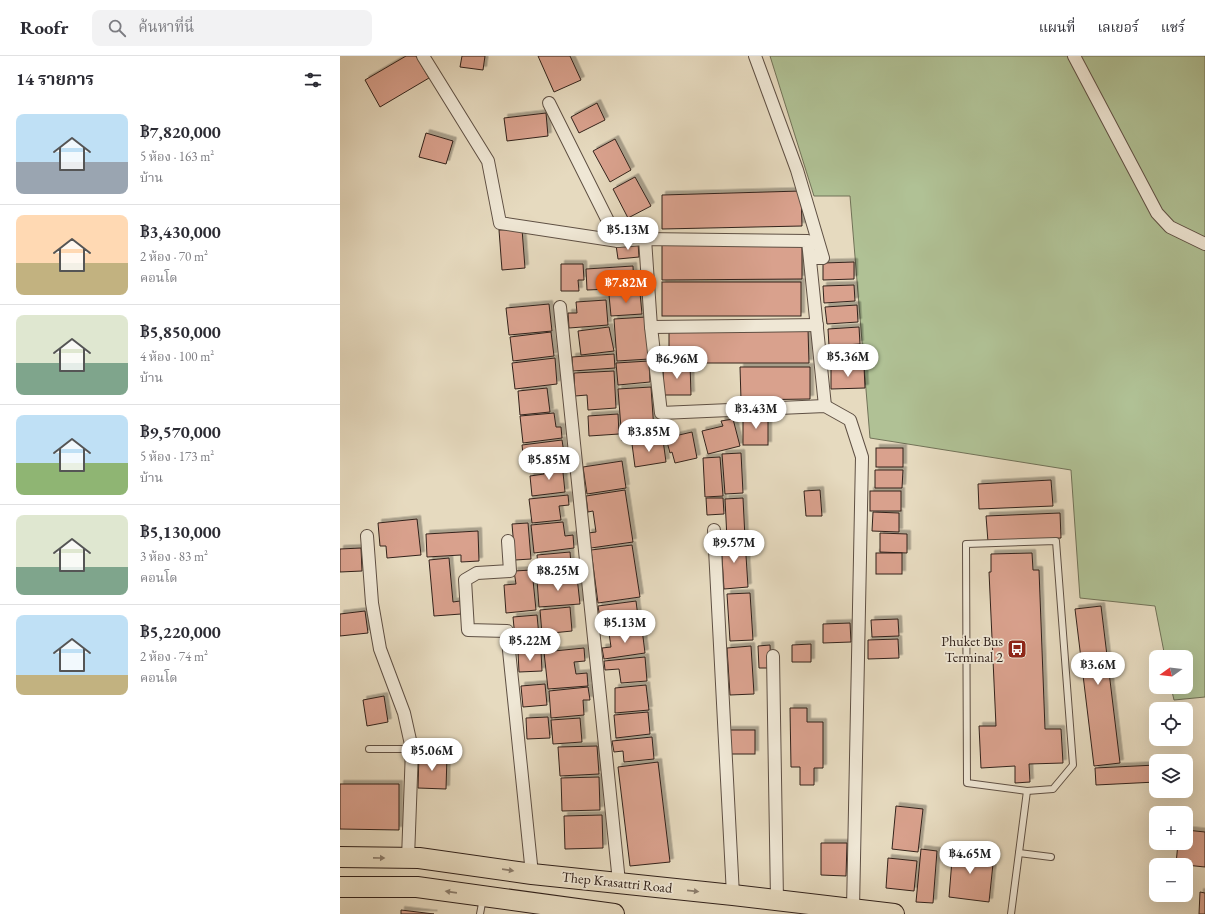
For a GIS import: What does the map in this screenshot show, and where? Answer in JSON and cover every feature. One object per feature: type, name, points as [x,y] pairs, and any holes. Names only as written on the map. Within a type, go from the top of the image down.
[{"type":"main road","name":"Thep Krasattri Road","points":[[340,857],[419,858],[532,874],[618,882],[894,914]]},
{"type":"main road","points":[[340,887],[417,887],[482,905],[614,914]]},
{"type":"street","points":[[423,56],[488,161],[500,223],[618,241],[645,239],[808,241],[825,406]]},
{"type":"street","points":[[755,56],[797,170],[823,258],[810,258]]},
{"type":"street","points":[[1074,56],[1157,213],[1170,227],[1205,244]]},
{"type":"street","points":[[549,102],[618,241]]},
{"type":"street","points":[[645,239],[651,327],[661,413],[825,406],[850,420],[862,458],[853,909]]},
{"type":"street","points":[[560,307],[618,882]]},
{"type":"street","points":[[651,327],[817,325]]},
{"type":"street","points":[[714,530],[733,895]]},
{"type":"street","points":[[367,536],[372,603],[380,649],[404,713],[412,749],[408,858]]},
{"type":"street","points":[[508,541],[510,571],[477,573],[465,580],[468,630],[507,631],[532,874]]},
{"type":"street","points":[[773,656],[777,900]]},
{"type":"lane","points":[[1056,541],[1073,765],[1053,789],[1027,791],[967,783],[966,544],[1056,541]]},
{"type":"lane","points":[[369,749],[412,749]]},
{"type":"lane","points":[[1011,914],[1027,791]]},
{"type":"lane","points":[[1019,853],[1051,857]]},
{"type":"green space","points":[[770,56],[1205,56],[1205,697],[1174,700],[1173,694],[1193,694],[1193,650],[1164,650],[1155,606],[1080,598],[1071,470],[870,438],[850,196],[814,196]]},
{"type":"building","points":[[406,56],[416,56],[429,78],[380,107],[365,80]]},
{"type":"building","points":[[462,56],[485,56],[483,70],[460,67]]},
{"type":"building","points":[[538,56],[570,56],[581,80],[554,92]]},
{"type":"building","points":[[597,103],[605,120],[579,133],[571,117]]},
{"type":"building","points":[[546,113],[548,136],[507,141],[504,118]]},
{"type":"building","points":[[426,133],[453,141],[446,164],[419,157]]},
{"type":"building","points":[[615,139],[631,170],[610,182],[593,151]]},
{"type":"building","points":[[635,177],[651,206],[628,218],[613,189]]},
{"type":"building","points":[[801,191],[802,226],[662,229],[662,195]]},
{"type":"building","points":[[522,229],[525,268],[502,270],[499,230]]},
{"type":"building","points":[[638,243],[639,257],[618,259],[616,245]]},
{"type":"building","points":[[662,245],[802,245],[802,279],[662,280]]},
{"type":"building","points":[[854,262],[854,279],[823,280],[823,263]]},
{"type":"building","points":[[561,264],[583,264],[584,280],[578,280],[579,291],[561,291]]},
{"type":"building","points":[[633,266],[634,288],[587,290],[586,269]]},
{"type":"building","points":[[662,282],[801,282],[801,316],[662,316]]},
{"type":"building","points":[[854,285],[855,301],[824,303],[823,286]]},
{"type":"building","points":[[640,293],[642,314],[611,316],[609,295]]},
{"type":"building","points":[[606,300],[608,325],[569,328],[568,313],[577,313],[576,302]]},
{"type":"building","points":[[549,304],[552,331],[509,335],[506,308]]},
{"type":"building","points":[[857,305],[858,322],[827,324],[825,307]]},
{"type":"building","points":[[646,317],[649,359],[617,361],[614,319]]},
{"type":"building","points":[[609,327],[614,351],[581,355],[578,331]]},
{"type":"building","points":[[859,327],[860,344],[829,346],[828,329]]},
{"type":"building","points":[[669,329],[808,329],[809,363],[669,363]]},
{"type":"building","points":[[551,332],[554,356],[513,361],[510,337]]},
{"type":"building","points":[[860,347],[861,364],[830,365],[829,348]]},
{"type":"building","points":[[614,354],[615,368],[573,371],[572,357]]},
{"type":"building","points":[[555,358],[557,384],[515,389],[512,363]]},
{"type":"building","points":[[649,361],[650,382],[618,385],[616,363]]},
{"type":"building","points":[[690,364],[691,395],[664,395],[663,365]]},
{"type":"building","points":[[864,366],[865,388],[831,389],[831,367]]},
{"type":"building","points":[[740,367],[810,367],[810,399],[741,400]]},
{"type":"building","points":[[614,371],[616,408],[588,410],[587,395],[575,396],[574,373]]},
{"type":"building","points":[[651,387],[654,431],[634,432],[635,440],[622,441],[618,389]]},
{"type":"building","points":[[547,388],[550,412],[520,415],[518,391]]},
{"type":"building","points":[[554,413],[556,427],[561,427],[562,438],[523,443],[520,416]]},
{"type":"building","points":[[618,414],[619,434],[589,436],[588,416]]},
{"type":"building","points":[[743,416],[768,416],[768,445],[743,445]]},
{"type":"building","points":[[733,419],[740,446],[708,454],[702,431],[723,426],[721,421]]},
{"type":"building","points":[[692,432],[697,458],[675,463],[672,452],[670,453],[666,438]]},
{"type":"building","points":[[562,440],[564,453],[558,453],[559,459],[524,463],[522,445]]},
{"type":"building","points":[[663,440],[666,462],[635,467],[632,444]]},
{"type":"building","points":[[876,448],[903,448],[903,467],[876,467]]},
{"type":"building","points":[[741,453],[743,493],[725,494],[722,454]]},
{"type":"building","points":[[720,457],[723,496],[705,497],[703,458]]},
{"type":"building","points":[[622,461],[626,488],[587,494],[583,467]]},
{"type":"building","points":[[562,463],[565,492],[532,496],[530,476],[544,474],[543,464]]},
{"type":"building","points":[[875,470],[903,470],[902,488],[875,488]]},
{"type":"building","points":[[1051,480],[1053,506],[979,509],[978,484]]},
{"type":"building","points":[[625,490],[633,542],[591,548],[588,533],[596,532],[593,511],[588,512],[586,496]]},
{"type":"building","points":[[820,490],[822,516],[806,516],[804,491]]},
{"type":"building","points":[[870,491],[901,491],[901,511],[870,511]]},
{"type":"building","points":[[568,495],[569,505],[559,506],[561,520],[532,523],[529,499]]},
{"type":"building","points":[[706,498],[723,498],[724,514],[707,515]]},
{"type":"building","points":[[743,498],[745,538],[727,539],[725,499]]},
{"type":"building","points":[[873,512],[899,513],[899,532],[872,531]]},
{"type":"building","points":[[1060,513],[1061,538],[988,542],[986,516]]},
{"type":"building","points":[[417,519],[421,555],[387,558],[386,546],[380,546],[378,523]]},
{"type":"building","points":[[563,522],[565,536],[573,535],[574,548],[534,553],[531,525]]},
{"type":"building","points":[[528,523],[531,559],[515,560],[512,524]]},
{"type":"building","points":[[478,531],[479,561],[461,562],[461,555],[427,557],[426,534]]},
{"type":"building","points":[[880,533],[907,534],[907,553],[880,552]]},
{"type":"building","points":[[745,540],[748,587],[724,589],[721,542]]},
{"type":"building","points":[[632,545],[640,597],[598,603],[591,550]]},
{"type":"building","points":[[361,548],[362,571],[340,572],[340,549]]},
{"type":"building","points":[[570,552],[572,576],[539,579],[537,555]]},
{"type":"building","points":[[876,553],[902,553],[902,574],[876,574]]},
{"type":"building","name":"Phuket Bus Terminal 2","points":[[1032,553],[1033,570],[1039,570],[1045,729],[1061,729],[1063,763],[1029,764],[1030,782],[1015,783],[1015,766],[981,768],[979,726],[996,726],[989,572],[991,572],[991,554]]},
{"type":"building","points":[[449,558],[453,602],[460,601],[461,614],[434,616],[429,560]]},
{"type":"building","points":[[532,570],[536,610],[506,613],[504,585],[516,584],[514,571]]},
{"type":"building","points":[[577,577],[580,604],[539,607],[537,580]]},
{"type":"building","points":[[750,593],[753,640],[730,641],[727,594]]},
{"type":"building","points":[[636,601],[639,625],[602,631],[598,606]]},
{"type":"building","points":[[1101,606],[1120,763],[1094,766],[1075,609]]},
{"type":"building","points":[[570,607],[572,631],[542,634],[540,610]]},
{"type":"building","points":[[365,611],[368,633],[340,636],[340,614]]},
{"type":"building","points":[[537,615],[539,636],[515,638],[513,617]]},
{"type":"building","points":[[898,619],[899,636],[872,637],[871,620]]},
{"type":"building","points":[[850,623],[851,642],[823,643],[823,624]]},
{"type":"building","points":[[642,629],[645,653],[604,659],[602,648],[611,647],[609,633]]},
{"type":"building","points":[[898,639],[899,658],[868,659],[868,640]]},
{"type":"building","points":[[811,644],[811,662],[792,662],[792,645]]},
{"type":"building","points":[[770,645],[771,668],[759,668],[758,646]]},
{"type":"building","points":[[751,646],[754,694],[730,695],[727,648]]},
{"type":"building","points":[[584,648],[585,661],[574,662],[576,674],[587,673],[588,686],[548,689],[544,652]]},
{"type":"building","points":[[541,651],[542,671],[519,672],[518,652]]},
{"type":"building","points":[[645,657],[647,681],[621,683],[619,669],[605,670],[604,661]]},
{"type":"building","points":[[545,684],[547,705],[523,707],[521,686]]},
{"type":"building","points":[[646,685],[649,710],[615,713],[615,688]]},
{"type":"building","points":[[588,687],[590,700],[583,700],[584,715],[551,718],[549,691]]},
{"type":"building","points":[[384,696],[388,722],[367,726],[363,700]]},
{"type":"building","points":[[790,708],[807,708],[807,722],[823,722],[823,768],[814,768],[814,785],[800,785],[800,767],[791,767]]},
{"type":"building","points":[[648,712],[650,734],[616,738],[614,715]]},
{"type":"building","points":[[548,717],[550,738],[527,739],[526,718]]},
{"type":"building","points":[[580,718],[582,742],[553,744],[551,720]]},
{"type":"building","points":[[728,730],[755,730],[755,754],[728,754]]},
{"type":"building","points":[[652,737],[654,759],[624,762],[623,751],[614,752],[612,741]]},
{"type":"building","points":[[597,746],[599,774],[560,776],[558,747]]},
{"type":"building","points":[[419,755],[447,756],[446,789],[418,788]]},
{"type":"building","points":[[658,762],[670,862],[630,866],[618,767]]},
{"type":"building","points":[[1149,765],[1149,782],[1096,785],[1095,768]]},
{"type":"building","points":[[599,777],[600,810],[562,811],[561,778]]},
{"type":"building","points":[[340,784],[399,784],[399,830],[340,829]]},
{"type":"building","points":[[896,806],[923,809],[918,852],[892,849]]},
{"type":"building","points":[[602,815],[603,848],[565,849],[564,816]]},
{"type":"building","points":[[1193,831],[1205,832],[1205,867],[1193,866],[1193,858],[1177,858],[1177,850],[1193,850]]},
{"type":"building","points":[[821,843],[847,843],[846,876],[821,875]]},
{"type":"building","points":[[949,848],[990,852],[989,863],[993,864],[989,902],[949,897],[952,860],[948,860]]},
{"type":"building","points":[[921,849],[937,851],[933,903],[916,902]]},
{"type":"building","points":[[888,858],[917,861],[914,891],[886,888]]},
{"type":"building","points":[[1200,892],[1205,893],[1205,914],[1199,914]]},
{"type":"building","points":[[401,910],[434,914],[401,914]]},
{"type":"place","name":"Phuket Bus Terminal 2","points":[[1017,649]]}]
